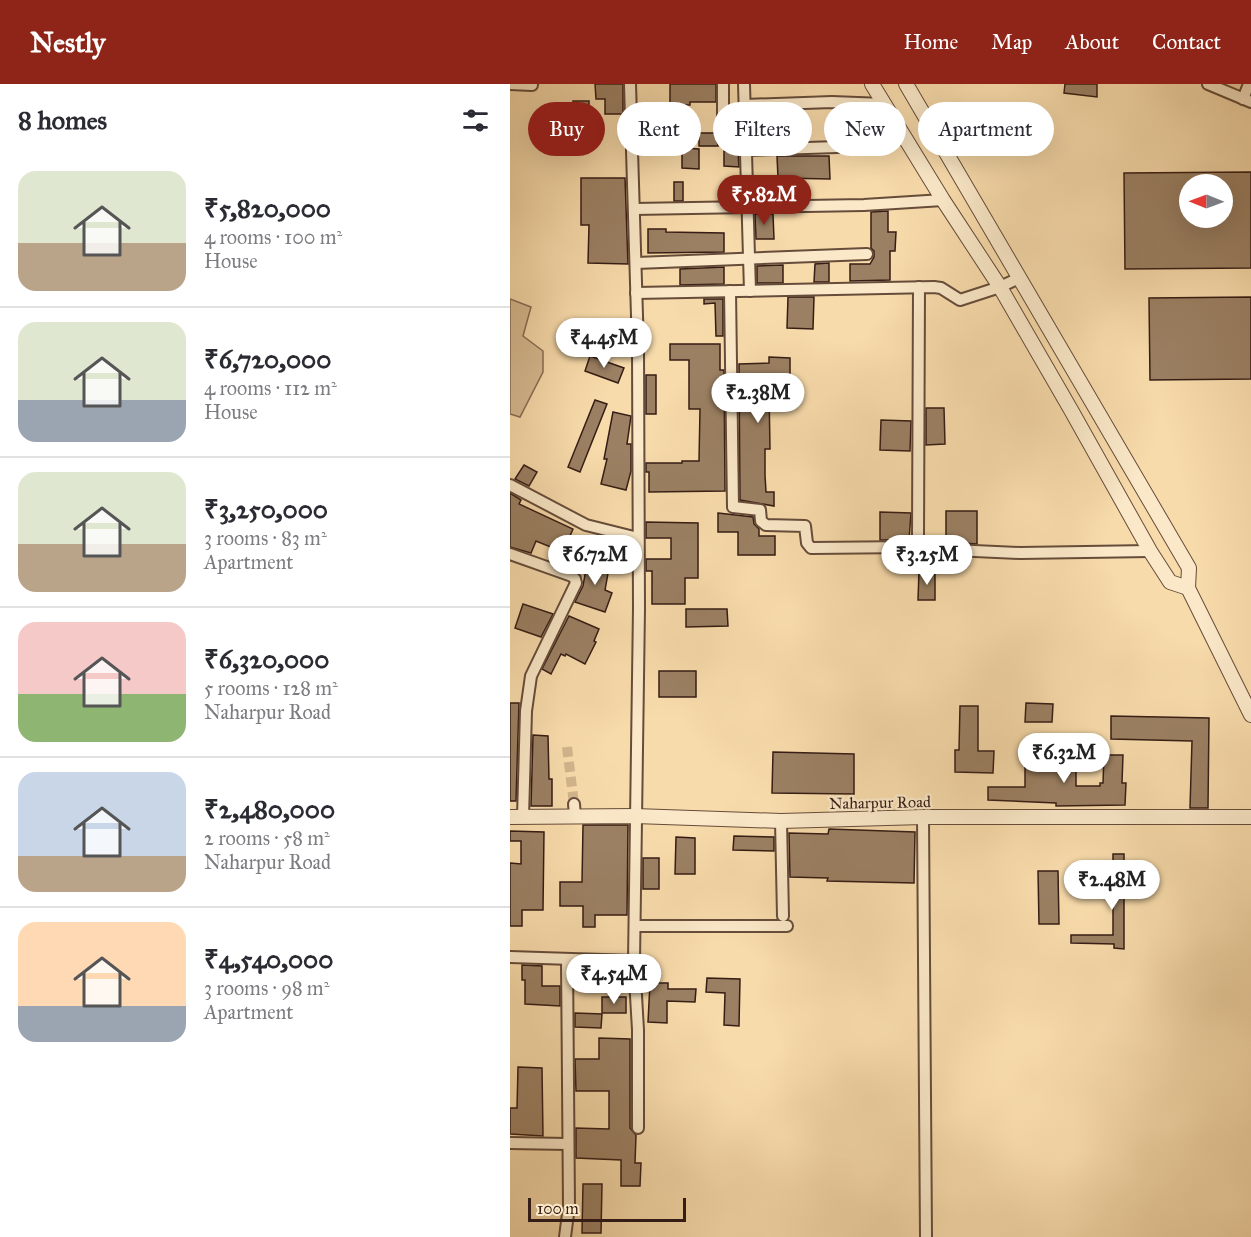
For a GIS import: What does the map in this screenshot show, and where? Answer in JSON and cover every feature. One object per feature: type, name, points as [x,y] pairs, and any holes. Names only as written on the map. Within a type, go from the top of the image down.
[{"type":"street","points":[[510,84],[538,84]]},
{"type":"street","points":[[630,84],[636,263],[639,609],[634,961],[638,1030],[638,1128]]},
{"type":"street","points":[[723,84],[723,102]]},
{"type":"street","points":[[744,84],[745,102]]},
{"type":"street","points":[[872,84],[880,102]]},
{"type":"street","points":[[906,84],[1189,568],[1188,588],[1251,715]]},
{"type":"street","points":[[1208,84],[1247,100],[1249,84]]},
{"type":"street","points":[[906,143],[1000,287],[1150,551],[1170,582],[1188,588]]},
{"type":"street","points":[[746,156],[750,291]]},
{"type":"street","points":[[634,209],[864,205],[943,200]]},
{"type":"street","points":[[636,263],[867,254]]},
{"type":"street","points":[[636,293],[938,287],[960,300],[1019,278]]},
{"type":"street","points":[[730,291],[733,507],[760,510],[761,521],[766,525],[805,526],[807,543],[811,548],[912,547],[916,544],[918,537],[919,287]]},
{"type":"street","points":[[510,485],[586,525],[638,538]]},
{"type":"street","points":[[931,549],[1030,553],[1150,551]]},
{"type":"street","points":[[510,554],[572,576],[576,583],[531,676],[526,705],[517,817]]},
{"type":"street","name":"Naharpur Road","points":[[517,817],[574,810],[635,816],[781,820],[1251,817]]},
{"type":"street","points":[[923,818],[926,1237]]},
{"type":"street","points":[[635,926],[785,921],[781,820]]},
{"type":"street","points":[[510,957],[634,961]]},
{"type":"street","points":[[565,1237],[568,1206],[567,959]]},
{"type":"street","points":[[510,1143],[568,1144]]},
{"type":"shaded area","points":[[510,299],[531,307],[523,336],[543,351],[543,372],[520,417],[510,414]]},
{"type":"building","points":[[595,84],[623,84],[623,102],[617,102],[617,114],[605,114],[605,99],[596,99]]},
{"type":"building","points":[[670,84],[716,84],[716,102],[670,102]]},
{"type":"building","points":[[1065,84],[1097,84],[1097,97],[1064,93]]},
{"type":"building","points":[[701,133],[713,133],[713,146],[701,146]]},
{"type":"building","points":[[682,156],[699,156],[699,169],[682,168]]},
{"type":"building","points":[[724,156],[738,156],[739,167],[724,166]]},
{"type":"building","points":[[777,156],[829,156],[830,179],[778,178]]},
{"type":"building","points":[[1251,172],[1251,268],[1125,269],[1124,173]]},
{"type":"building","points":[[581,178],[625,178],[628,264],[588,263],[589,225],[581,225]]},
{"type":"building","points":[[674,182],[683,182],[683,201],[674,201]]},
{"type":"building","points":[[888,211],[888,232],[896,232],[895,251],[890,251],[890,280],[850,281],[850,264],[870,264],[874,257],[874,251],[871,248],[871,212]]},
{"type":"building","points":[[755,214],[773,214],[774,239],[756,239]]},
{"type":"building","points":[[648,229],[666,229],[666,232],[724,233],[724,252],[648,253]]},
{"type":"building","points":[[829,263],[829,282],[814,282],[815,264]]},
{"type":"building","points":[[783,265],[783,283],[757,283],[757,266]]},
{"type":"building","points":[[724,267],[724,284],[680,285],[680,269]]},
{"type":"building","points":[[788,297],[814,297],[813,329],[787,328]]},
{"type":"building","points":[[1251,297],[1251,379],[1150,380],[1149,298]]},
{"type":"building","points":[[704,299],[723,299],[723,336],[716,336],[715,303],[704,304]]},
{"type":"building","points":[[670,344],[720,344],[720,370],[724,370],[725,491],[649,492],[649,472],[646,472],[646,463],[699,461],[700,409],[689,409],[689,360],[670,360]]},
{"type":"building","points":[[590,356],[624,368],[618,383],[585,371]]},
{"type":"building","points":[[769,357],[790,358],[790,392],[769,391],[770,449],[765,449],[765,475],[766,492],[774,492],[774,506],[740,500],[739,364],[769,363]]},
{"type":"building","points":[[646,375],[656,375],[656,414],[646,414]]},
{"type":"building","points":[[595,400],[607,404],[580,472],[568,467]]},
{"type":"building","points":[[926,408],[944,408],[945,444],[926,445]]},
{"type":"building","points":[[613,412],[631,416],[627,444],[631,444],[631,471],[626,490],[601,484],[607,459],[604,459]]},
{"type":"building","points":[[881,420],[911,421],[910,451],[880,450]]},
{"type":"building","points":[[524,465],[537,472],[529,486],[515,479]]},
{"type":"building","points":[[510,493],[521,500],[519,504],[573,529],[563,552],[536,541],[531,553],[510,547]]},
{"type":"building","points":[[946,511],[977,511],[977,544],[946,542]]},
{"type":"building","points":[[880,512],[911,513],[909,540],[880,540]]},
{"type":"building","points":[[718,513],[753,517],[754,524],[759,529],[759,536],[775,536],[775,555],[738,555],[738,532],[718,532]]},
{"type":"building","points":[[646,522],[698,523],[698,578],[685,578],[685,604],[652,604],[652,571],[646,571],[646,559],[671,559],[671,538],[646,538]]},
{"type":"building","points":[[588,558],[610,562],[605,590],[612,593],[605,612],[575,602],[583,586]]},
{"type":"building","points":[[919,571],[935,571],[935,600],[918,600]]},
{"type":"building","points":[[523,604],[553,614],[541,637],[515,628]]},
{"type":"building","points":[[686,609],[727,609],[728,626],[686,627]]},
{"type":"building","points":[[569,616],[599,629],[594,641],[596,642],[585,664],[566,654],[565,656],[561,654],[551,674],[542,669]]},
{"type":"building","points":[[659,671],[696,671],[696,697],[659,697]]},
{"type":"building","points":[[510,703],[519,703],[516,801],[510,801]]},
{"type":"building","points":[[1026,703],[1053,704],[1052,722],[1025,722]]},
{"type":"building","points":[[960,706],[978,706],[978,751],[994,751],[993,773],[955,772],[955,750],[959,750]]},
{"type":"building","points":[[1111,716],[1209,718],[1208,808],[1190,808],[1192,741],[1111,739]]},
{"type":"building","points":[[533,735],[548,736],[552,806],[531,806]]},
{"type":"building","points":[[1025,748],[1049,748],[1048,771],[1076,771],[1076,786],[1100,786],[1100,783],[1103,783],[1104,755],[1123,755],[1122,783],[1126,783],[1125,805],[1056,806],[1056,803],[988,800],[988,787],[1025,787]]},
{"type":"building","points":[[773,752],[854,754],[854,794],[772,793]]},
{"type":"building","points":[[583,825],[628,825],[627,915],[595,915],[595,927],[583,927],[583,906],[560,906],[560,882],[582,882]]},
{"type":"building","points":[[829,829],[915,832],[914,883],[827,881],[828,878],[790,877],[789,833],[828,834]]},
{"type":"building","points":[[510,831],[544,832],[543,910],[522,910],[522,926],[510,926],[510,863],[521,864],[521,841],[510,841]]},
{"type":"building","points":[[734,836],[774,837],[774,851],[733,850]]},
{"type":"building","points":[[676,837],[695,838],[695,874],[675,874]]},
{"type":"building","points":[[1113,854],[1124,854],[1124,949],[1114,948],[1114,944],[1071,943],[1071,935],[1113,935]]},
{"type":"building","points":[[643,858],[659,858],[659,889],[643,889]]},
{"type":"building","points":[[1038,871],[1058,871],[1059,924],[1039,924]]},
{"type":"building","points":[[522,965],[542,966],[542,986],[560,986],[560,1006],[525,1004],[525,980],[522,980]]},
{"type":"building","points":[[707,978],[740,979],[739,1026],[724,1025],[725,993],[706,992]]},
{"type":"building","points":[[650,983],[668,983],[668,989],[696,989],[695,1002],[667,1001],[667,1023],[648,1022]]},
{"type":"building","points":[[602,997],[626,997],[626,1013],[602,1013]]},
{"type":"building","points":[[575,1013],[602,1014],[601,1028],[575,1027]]},
{"type":"building","points":[[599,1038],[630,1039],[630,1128],[636,1135],[635,1163],[641,1163],[640,1186],[621,1186],[621,1160],[576,1158],[576,1128],[609,1129],[609,1091],[576,1091],[575,1059],[599,1059]]},
{"type":"building","points":[[518,1067],[542,1068],[543,1136],[510,1134],[510,1108],[517,1108]]},
{"type":"building","points":[[583,1184],[602,1184],[601,1233],[582,1233]]},
{"type":"tunnel","points":[[567,747],[574,804]]}]
